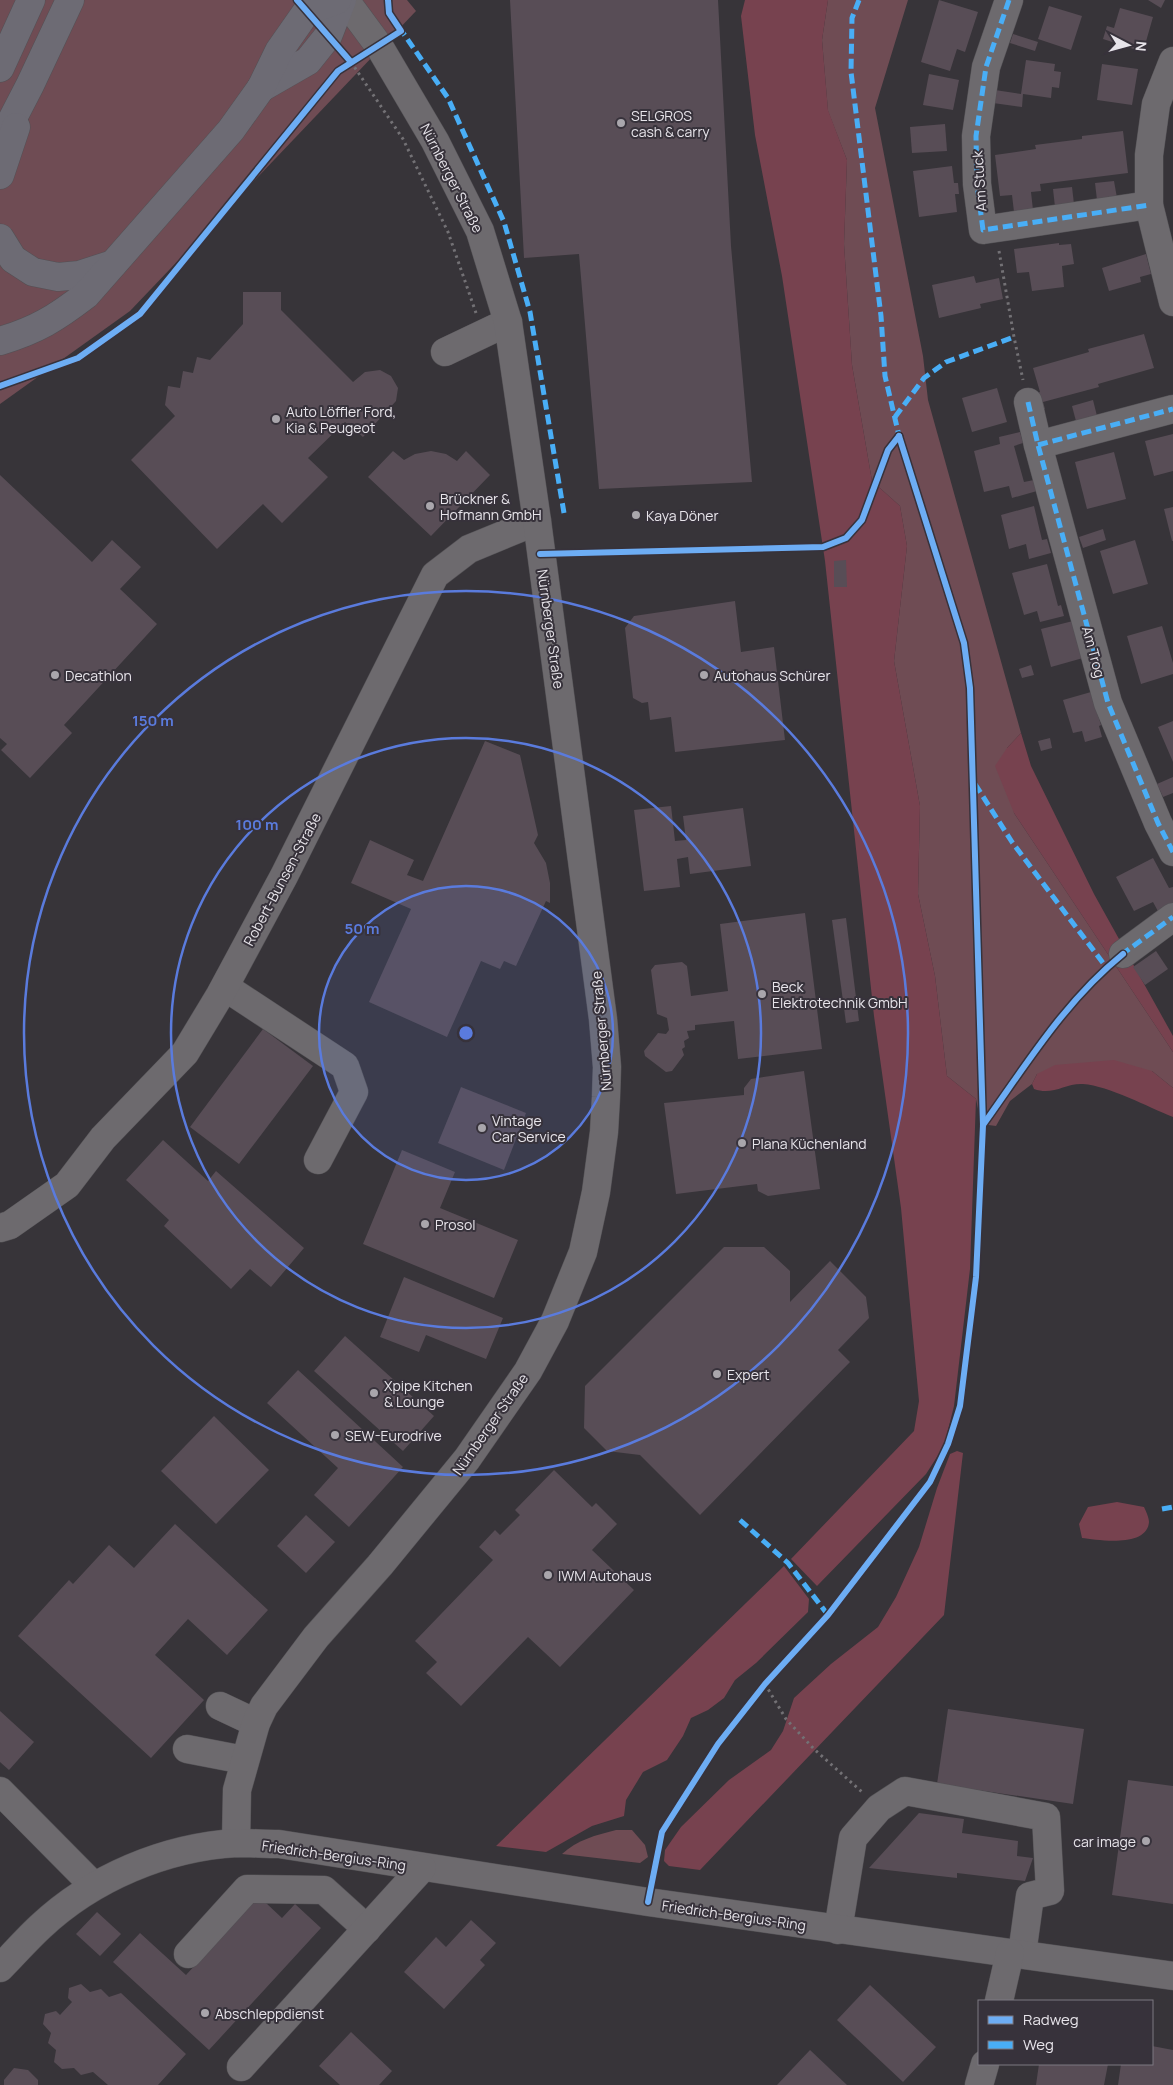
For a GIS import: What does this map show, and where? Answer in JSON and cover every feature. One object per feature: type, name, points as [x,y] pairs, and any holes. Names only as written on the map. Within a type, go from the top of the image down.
[{"type":"highway","points":[[0,68],[30,0]]},
{"type":"highway","points":[[0,143],[70,0]]},
{"type":"highway","points":[[0,340],[27,333],[59,316],[86,295],[225,137],[261,88],[280,51],[307,11],[337,0]]},
{"type":"highway","points":[[261,88],[308,61],[328,36],[343,0]]},
{"type":"highway","points":[[0,175],[30,85]]},
{"type":"highway","points":[[0,238],[13,259],[33,272],[58,277],[79,275],[116,263]]},
{"type":"street","name":"Nürnberger Straße","points":[[236,1844],[237,1790],[244,1760],[256,1723],[264,1706],[316,1637],[380,1565],[479,1443],[528,1370],[555,1321],[583,1252],[596,1192],[604,1132],[606,1067],[602,1010],[537,521],[508,322],[480,231],[435,141],[379,46],[343,0]]},
{"type":"street","name":"Am Stuck","points":[[1009,0],[986,67],[976,136],[977,184],[983,230],[1149,205]]},
{"type":"street","points":[[1173,62],[1156,104],[1149,155],[1149,205],[1173,302]]},
{"type":"street","points":[[446,352],[508,322]]},
{"type":"street","name":"Am Trog","points":[[1028,402],[1108,703],[1158,823],[1173,852]]},
{"type":"street","points":[[1038,445],[1173,409]]},
{"type":"street","name":"Robert-Bunsen-Straße","points":[[0,1228],[10,1225],[67,1185],[103,1138],[185,1053],[224,987],[284,876],[435,575],[469,549],[537,521]]},
{"type":"street","points":[[1123,954],[1173,917]]},
{"type":"street","points":[[224,987],[345,1066],[354,1092],[318,1160]]},
{"type":"street","points":[[220,1706],[256,1723]]},
{"type":"street","points":[[187,1749],[244,1760]]},
{"type":"street","points":[[0,1791],[94,1886]]},
{"type":"street","points":[[838,1930],[853,1838],[880,1808],[905,1791],[1046,1817],[1050,1891],[1030,1896],[1016,1953],[999,2000]]},
{"type":"street","points":[[0,1968],[41,1927],[94,1886],[147,1861],[200,1848],[236,1844]]},
{"type":"street","name":"Friedrich-Bergius-Ring","points":[[236,1844],[279,1844],[422,1868],[838,1930],[1173,1976]]},
{"type":"street","points":[[241,2067],[422,1868]]},
{"type":"street","points":[[188,1954],[247,1889],[324,1890],[367,1929]]},
{"type":"street","points":[[978,2085],[985,2065]]},
{"type":"path","points":[[351,62],[403,140],[448,232],[483,334]]},
{"type":"path","points":[[995,228],[1014,338],[1028,402]]},
{"type":"path","points":[[765,1684],[786,1719],[814,1749],[880,1808]]},
{"type":"shaded area","points":[[0,0],[407,0],[416,11],[130,311],[0,404]]},
{"type":"shaded area","points":[[745,0],[828,0],[822,40],[828,110],[847,160],[844,244],[852,365],[872,481],[900,506],[907,546],[894,661],[920,806],[918,894],[935,976],[947,1076],[976,1099],[970,1269],[954,1406],[944,1446],[926,1474],[817,1586],[791,1559],[914,1431],[919,1401],[901,1208],[874,1016],[825,561],[782,276],[755,135],[741,16]]},
{"type":"shaded area","points":[[828,0],[908,0],[875,108],[923,356],[928,400],[1021,733],[1007,748],[1014,813],[1173,1052],[1173,1088],[1152,1071],[1037,1074],[1032,1084],[1010,1101],[996,1126],[981,1124],[976,1099],[947,1076],[935,976],[918,894],[920,806],[894,661],[907,546],[900,506],[872,481],[852,365],[844,244],[847,160],[828,111],[822,40]]},
{"type":"shaded area","points":[[1021,733],[1031,766],[1094,894],[1173,1036],[1173,1052],[1014,813],[995,766],[1007,748]]},
{"type":"shaded area","points":[[1114,1060],[1152,1071],[1173,1088],[1173,1117],[1116,1093],[1093,1086],[1077,1084],[1041,1091],[1034,1089],[1032,1084],[1037,1074],[1055,1065]]},
{"type":"shaded area","points":[[957,1451],[963,1453],[944,1615],[700,1870],[669,1866],[664,1861],[665,1850],[681,1827],[729,1780],[771,1750],[783,1731],[794,1698],[831,1664],[878,1627],[896,1597],[919,1547],[937,1488],[950,1454]]},
{"type":"shaded area","points":[[1117,1502],[1144,1507],[1149,1520],[1146,1530],[1140,1536],[1131,1539],[1110,1541],[1082,1538],[1079,1524],[1088,1507]]},
{"type":"shaded area","points":[[784,1566],[809,1599],[808,1612],[756,1663],[735,1680],[724,1698],[708,1710],[691,1718],[683,1736],[667,1760],[643,1772],[626,1800],[624,1816],[592,1826],[546,1852],[496,1846]]},
{"type":"shaded area","points":[[616,1830],[632,1830],[645,1845],[648,1857],[640,1863],[562,1854],[580,1842]]},
{"type":"building","name":"SELGROS cash & carry","points":[[510,0],[718,0],[731,246],[752,482],[599,489],[579,254],[524,258]]},
{"type":"building","points":[[939,0],[978,12],[965,52],[957,49],[950,71],[921,62]]},
{"type":"building","points":[[1148,0],[1165,0],[1161,8]]},
{"type":"building","points":[[1049,6],[1082,16],[1071,50],[1038,39]]},
{"type":"building","points":[[1120,8],[1153,17],[1143,52],[1103,39],[1107,26],[1114,28]]},
{"type":"building","points":[[1013,34],[1038,42],[1035,51],[1010,43]]},
{"type":"building","points":[[1026,60],[1055,64],[1054,71],[1061,72],[1059,88],[1052,87],[1051,98],[1023,94],[1022,107],[993,103],[995,90],[1021,94]]},
{"type":"building","points":[[1102,64],[1138,69],[1132,105],[1097,100]]},
{"type":"building","points":[[929,74],[959,80],[953,110],[923,105]]},
{"type":"building","points":[[945,124],[947,151],[912,153],[910,127]]},
{"type":"building","points":[[1123,131],[1128,173],[1040,184],[1041,191],[1031,192],[1033,210],[1014,212],[1012,195],[1000,196],[995,155],[1036,149],[1035,145],[1082,139],[1082,136]]},
{"type":"building","points":[[952,166],[954,183],[958,183],[959,194],[955,194],[957,212],[919,217],[913,171]]},
{"type":"building","points":[[1114,181],[1117,198],[1097,200],[1095,183]]},
{"type":"building","points":[[1072,187],[1074,204],[1055,207],[1053,189]]},
{"type":"building","points":[[1059,243],[1059,245],[1071,244],[1074,264],[1062,266],[1064,287],[1032,291],[1029,272],[1017,273],[1014,249]]},
{"type":"building","points":[[1146,254],[1151,274],[1140,277],[1141,282],[1109,291],[1102,268]]},
{"type":"building","points":[[974,276],[976,283],[999,278],[1003,299],[980,304],[981,308],[939,318],[932,285]]},
{"type":"building","name":"Auto Löffler Ford, Kia & Peugeot","points":[[243,292],[281,292],[281,310],[353,382],[365,372],[380,370],[391,376],[398,388],[396,401],[363,437],[345,422],[308,458],[328,477],[282,523],[263,504],[217,549],[131,460],[175,416],[165,405],[168,386],[180,388],[183,371],[193,373],[197,357],[210,360],[243,324]]},
{"type":"building","points":[[1144,334],[1154,368],[1098,384],[1099,387],[1043,402],[1045,409],[1035,412],[1031,395],[1040,392],[1033,368],[1089,352],[1088,349]]},
{"type":"building","points":[[997,388],[1007,422],[972,432],[962,398]]},
{"type":"building","points":[[1093,400],[1098,420],[1077,425],[1072,406]]},
{"type":"building","points":[[1020,432],[1023,443],[1014,446],[1024,482],[1034,480],[1037,491],[1012,498],[1009,486],[984,492],[974,451],[1000,444],[999,437]]},
{"type":"building","points":[[1173,434],[1173,471],[1154,476],[1145,441]]},
{"type":"building","name":"Brückner & Hofmann GmbH","points":[[393,451],[404,460],[415,454],[431,451],[446,454],[457,461],[466,451],[490,475],[431,536],[368,477]]},
{"type":"building","points":[[1114,452],[1126,499],[1087,509],[1075,462]]},
{"type":"building","name":"Decathlon","points":[[0,475],[92,562],[112,540],[141,567],[120,589],[157,624],[64,725],[72,733],[30,778],[1,750],[7,744],[0,738]]},
{"type":"building","points":[[1034,506],[1042,540],[1047,539],[1051,553],[1029,559],[1026,544],[1009,549],[1001,515]]},
{"type":"building","points":[[1173,507],[1173,541],[1172,541],[1164,509]]},
{"type":"building","points":[[1103,529],[1106,540],[1083,548],[1079,537]]},
{"type":"building","points":[[1135,540],[1148,584],[1113,594],[1100,551]]},
{"type":"building","points":[[846,560],[847,587],[834,587],[834,561]]},
{"type":"building","points":[[1047,564],[1058,606],[1061,605],[1064,616],[1040,622],[1037,611],[1024,615],[1012,573]]},
{"type":"building","name":"Autohaus Schürer","points":[[735,601],[741,652],[774,647],[785,740],[675,752],[671,717],[650,720],[648,702],[642,703],[633,698],[625,628],[634,616]]},
{"type":"building","points":[[1073,621],[1083,658],[1051,667],[1041,629]]},
{"type":"building","points":[[1162,626],[1173,663],[1173,674],[1141,684],[1127,636]]},
{"type":"building","points":[[1031,665],[1034,675],[1022,678],[1019,669]]},
{"type":"building","points":[[1091,692],[1101,725],[1099,726],[1102,737],[1085,742],[1082,731],[1073,733],[1063,700]]},
{"type":"building","points":[[1173,721],[1173,762],[1158,727]]},
{"type":"building","points":[[1050,738],[1052,748],[1041,751],[1038,741]]},
{"type":"building","points":[[485,741],[520,755],[538,835],[534,843],[546,863],[550,883],[550,903],[546,901],[516,966],[504,961],[500,969],[481,961],[447,1037],[369,1002],[411,909],[351,883],[370,840],[414,860],[407,875],[423,881]]},
{"type":"building","points":[[1173,777],[1173,793],[1163,797],[1157,784]]},
{"type":"building","points":[[671,806],[675,841],[686,840],[683,816],[743,808],[751,866],[690,874],[688,857],[677,859],[680,887],[644,891],[634,810]]},
{"type":"building","points":[[1153,858],[1169,888],[1173,887],[1173,906],[1159,913],[1153,902],[1134,911],[1116,877]]},
{"type":"building","name":"Beck Elektrotechnik GmbH","points":[[805,913],[822,1049],[738,1059],[734,1021],[695,1025],[695,1030],[687,1031],[689,1038],[684,1041],[685,1047],[682,1049],[684,1055],[672,1071],[666,1072],[645,1056],[644,1051],[658,1033],[666,1034],[669,1030],[667,1018],[657,1014],[651,970],[655,965],[682,962],[687,966],[691,996],[728,991],[720,924]]},
{"type":"building","points":[[846,918],[859,1021],[846,1023],[832,920]]},
{"type":"building","points":[[1156,951],[1168,969],[1145,985],[1133,967]]},
{"type":"building","points":[[263,1029],[313,1066],[239,1164],[190,1127]]},
{"type":"building","name":"Plana Küchenland","points":[[804,1071],[820,1189],[768,1196],[758,1191],[757,1184],[676,1194],[664,1103],[744,1095],[744,1088],[751,1079]]},
{"type":"building","name":"Vintage Car Service","points":[[461,1087],[526,1113],[504,1170],[438,1143]]},
{"type":"building","points":[[163,1140],[208,1181],[216,1171],[304,1248],[271,1287],[250,1269],[231,1289],[164,1226],[169,1220],[126,1180]]},
{"type":"building","name":"Prosol","points":[[402,1150],[455,1172],[440,1208],[518,1240],[494,1298],[363,1244]]},
{"type":"building","name":"Expert","points":[[724,1247],[764,1247],[790,1271],[790,1302],[830,1261],[866,1297],[869,1318],[838,1350],[850,1362],[700,1515],[640,1455],[607,1451],[584,1428],[585,1386]]},
{"type":"building","points":[[404,1277],[503,1318],[486,1359],[426,1335],[419,1352],[380,1337]]},
{"type":"building","name":"Xpipe Kitchen & Lounge","points":[[345,1336],[434,1416],[403,1451],[314,1371]]},
{"type":"building","name":"SEW-Eurodrive","points":[[298,1370],[403,1467],[349,1527],[314,1495],[338,1468],[267,1403]]},
{"type":"building","points":[[214,1416],[269,1470],[216,1524],[161,1471]]},
{"type":"building","name":"IWM Autohaus","points":[[554,1470],[592,1507],[596,1503],[617,1524],[592,1550],[634,1590],[560,1667],[528,1637],[461,1706],[426,1673],[437,1662],[415,1641],[493,1560],[479,1547],[495,1530],[500,1535],[520,1515],[515,1510]]},
{"type":"building","points":[[306,1515],[335,1542],[306,1573],[277,1546]]},
{"type":"building","points":[[175,1524],[268,1610],[227,1655],[188,1619],[155,1655],[204,1700],[151,1758],[18,1636],[69,1580],[73,1584],[109,1545],[134,1568]]},
{"type":"building","points":[[948,1709],[1084,1729],[1073,1804],[937,1784]]},
{"type":"building","points":[[0,1711],[34,1742],[9,1770],[0,1762]]},
{"type":"building","name":"car image","points":[[1128,1780],[1173,1786],[1173,1904],[1112,1895]]},
{"type":"building","points":[[919,1813],[964,1819],[962,1833],[1018,1841],[1017,1856],[1033,1858],[1025,1881],[957,1873],[957,1878],[869,1868]]},
{"type":"building","name":"Abschleppdienst","points":[[253,1902],[266,1903],[282,1918],[295,1904],[321,1928],[209,2050],[113,1962],[140,1933],[186,1975]]},
{"type":"building","points":[[97,1912],[121,1934],[100,1956],[76,1934]]},
{"type":"building","points":[[471,1920],[496,1943],[480,1960],[485,1965],[444,2009],[404,1972],[436,1937],[446,1947]]},
{"type":"building","points":[[81,1984],[90,1992],[101,1989],[109,1997],[121,1993],[186,2054],[158,2085],[108,2085],[93,2072],[81,2075],[74,2068],[62,2069],[54,2062],[56,2050],[48,2043],[51,2033],[43,2024],[45,2014],[56,2011],[60,2015],[72,2002],[68,1998],[69,1988]]},
{"type":"building","points":[[870,1985],[936,2047],[903,2082],[837,2020]]},
{"type":"building","points":[[351,2032],[392,2071],[379,2085],[340,2085],[319,2066]]},
{"type":"building","points":[[1153,2046],[1173,2050],[1173,2085],[1118,2085],[1121,2065],[1153,2065]]},
{"type":"building","points":[[810,2050],[847,2085],[777,2085]]},
{"type":"building","points":[[1039,2065],[1108,2065],[1104,2085],[1036,2085]]},
{"type":"building","points":[[14,2068],[28,2070],[38,2080],[38,2085],[4,2085],[4,2080]]},
{"type":"marked path","points":[[859,0],[852,18],[851,72],[881,316],[885,376],[900,440]]},
{"type":"marked path","points":[[1009,0],[986,67],[976,136],[977,184],[983,230],[1149,205]]},
{"type":"marked path","points":[[399,27],[448,98],[504,222],[530,312],[564,513]]},
{"type":"marked path","points":[[895,417],[924,378],[946,362],[1014,337]]},
{"type":"marked path","points":[[1028,402],[1108,703],[1158,823],[1173,852]]},
{"type":"marked path","points":[[1038,445],[1173,409]]},
{"type":"marked path","points":[[975,784],[1012,842],[1106,967]]},
{"type":"marked path","points":[[1121,955],[1173,917]]},
{"type":"marked path","points":[[1162,1509],[1173,1507]]},
{"type":"marked path","points":[[740,1520],[788,1563],[828,1615]]},
{"type":"cycle path","points":[[297,0],[351,62]]},
{"type":"cycle path","points":[[0,386],[78,358],[140,314],[338,71],[401,31],[389,13],[388,0]]},
{"type":"cycle path","points":[[540,554],[823,547],[846,538],[862,520],[888,450],[899,436]]},
{"type":"cycle path","points":[[648,1902],[662,1832],[718,1744],[765,1684],[828,1615],[930,1482],[948,1444],[960,1406],[976,1277],[983,1125],[970,688],[964,643],[899,436]]},
{"type":"cycle path","points":[[983,1125],[1047,1035],[1065,1013],[1102,972],[1123,954]]},
{"type":"place","name":"SELGROS cash & carry","points":[[621,123]]},
{"type":"place","name":"Auto Löffler Ford, Kia & Peugeot","points":[[276,419]]},
{"type":"place","name":"Brückner & Hofmann GmbH","points":[[430,506]]},
{"type":"place","name":"Kaya Döner","points":[[636,515]]},
{"type":"place","name":"Decathlon","points":[[55,675]]},
{"type":"place","name":"Autohaus Schürer","points":[[704,675]]},
{"type":"place","name":"Beck Elektrotechnik GmbH","points":[[762,994]]},
{"type":"place","name":"Vintage Car Service","points":[[482,1128]]},
{"type":"place","name":"Plana Küchenland","points":[[742,1143]]},
{"type":"place","name":"Prosol","points":[[425,1224]]},
{"type":"place","name":"Expert","points":[[717,1374]]},
{"type":"place","name":"Xpipe Kitchen & Lounge","points":[[374,1393]]},
{"type":"place","name":"SEW-Eurodrive","points":[[335,1435]]},
{"type":"place","name":"IWM Autohaus","points":[[548,1575]]},
{"type":"place","name":"car image","points":[[1146,1841]]},
{"type":"place","name":"Abschleppdienst","points":[[205,2013]]}]
